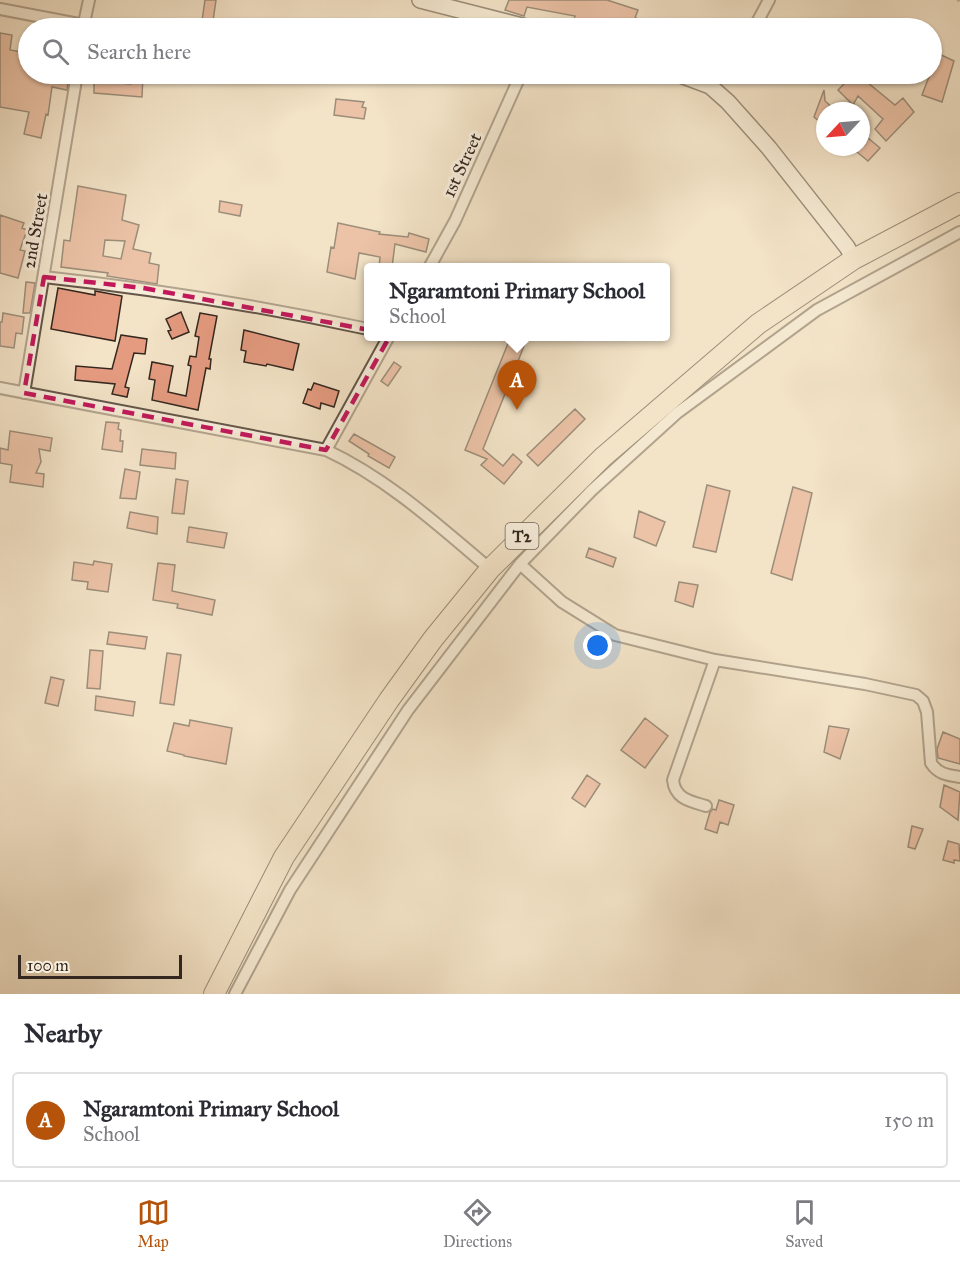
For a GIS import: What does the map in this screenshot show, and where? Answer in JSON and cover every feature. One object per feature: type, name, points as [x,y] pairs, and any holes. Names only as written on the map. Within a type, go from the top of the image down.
[{"type":"highway","name":"T2","points":[[214,994],[284,857],[433,639],[490,569],[603,457],[758,324],[854,259],[960,203]]},
{"type":"street","points":[[86,18],[89,0]]},
{"type":"street","points":[[420,0],[491,18]]},
{"type":"street","points":[[759,18],[769,0]]},
{"type":"street","points":[[0,9],[42,18]]},
{"type":"street","name":"2nd Street","points":[[24,393],[75,84]]},
{"type":"street","name":"1st Street","points":[[431,263],[455,221],[517,84]]},
{"type":"street","points":[[706,84],[711,86],[728,102],[769,148],[854,259]]},
{"type":"street","points":[[235,994],[290,890],[408,710],[520,564],[592,490],[677,413],[817,310],[960,232]]},
{"type":"street","points":[[44,277],[142,288],[305,315],[364,328]]},
{"type":"street","points":[[326,450],[386,341]]},
{"type":"street","points":[[0,388],[326,450],[352,462],[422,512],[490,569]]},
{"type":"street","points":[[520,564],[562,602],[615,635],[716,660],[865,684],[916,695],[923,701],[927,712],[931,763],[943,774],[960,777]]},
{"type":"street","points":[[706,806],[683,799],[676,793],[673,780],[716,660]]},
{"type":"highlighted area","points":[[44,277],[143,288],[391,334],[326,450],[24,393]]},
{"type":"building","points":[[205,0],[216,0],[213,18],[202,18]]},
{"type":"building","points":[[509,0],[607,0],[638,10],[635,18],[574,18],[575,16],[527,7],[524,16],[505,10]]},
{"type":"building","points":[[0,33],[12,35],[10,50],[18,51],[18,84],[68,84],[67,90],[52,87],[48,115],[46,114],[41,138],[24,134],[29,112],[0,107]]},
{"type":"building","points":[[942,55],[954,61],[942,102],[922,95],[926,84],[942,84]]},
{"type":"building","points":[[94,84],[143,84],[142,97],[94,93]]},
{"type":"building","points":[[844,84],[869,84],[895,105],[903,98],[914,112],[886,141],[875,129],[883,119],[870,107],[870,102],[865,102],[858,96],[855,102],[850,102],[838,90]]},
{"type":"building","points":[[824,90],[826,102],[820,102]]},
{"type":"building","points":[[336,99],[364,102],[362,107],[366,108],[364,119],[334,115]]},
{"type":"building","points":[[870,140],[880,148],[868,161],[862,156],[870,156]]},
{"type":"building","points":[[78,186],[126,195],[122,220],[139,225],[133,249],[151,253],[149,263],[159,265],[157,284],[107,276],[108,273],[61,267],[64,240],[70,241]],"holes":[[[105,240],[125,241],[121,259],[103,256]]]},
{"type":"building","points":[[220,201],[242,205],[240,216],[219,212]]},
{"type":"building","points":[[0,215],[24,223],[22,228],[27,230],[20,250],[25,251],[18,278],[0,273]]},
{"type":"building","points":[[338,223],[380,232],[379,234],[408,237],[409,233],[429,239],[426,252],[395,244],[393,263],[379,263],[380,257],[359,253],[355,279],[327,272],[331,247],[334,248]]},
{"type":"building","points":[[26,282],[35,283],[30,313],[23,313]]},
{"type":"building","points":[[58,288],[95,295],[95,291],[122,296],[115,341],[51,329]]},
{"type":"building","points":[[181,312],[189,332],[172,339],[166,319]]},
{"type":"building","points":[[3,313],[24,317],[22,334],[16,333],[14,348],[0,346],[0,322],[2,322]]},
{"type":"building","points":[[200,313],[217,316],[209,359],[211,359],[210,369],[206,368],[198,410],[152,400],[155,380],[149,379],[152,362],[173,366],[168,392],[186,396],[191,366],[188,365],[190,356],[196,357],[199,337],[195,336]]},
{"type":"building","points":[[244,330],[299,344],[293,370],[244,362],[246,351],[241,350]]},
{"type":"building","points":[[121,335],[147,339],[145,354],[134,353],[125,387],[129,388],[127,397],[112,394],[115,384],[75,380],[76,366],[112,369]]},
{"type":"building","points":[[509,341],[526,341],[483,449],[503,466],[513,454],[522,462],[504,484],[481,465],[487,459],[465,450]]},
{"type":"building","points":[[394,362],[401,367],[388,386],[381,381]]},
{"type":"building","points":[[314,383],[339,391],[334,407],[321,403],[320,409],[303,403],[308,389],[311,390]]},
{"type":"building","points":[[575,409],[585,419],[538,466],[527,455]]},
{"type":"building","points":[[106,422],[119,423],[120,441],[123,441],[122,452],[102,449]]},
{"type":"building","points":[[10,431],[52,438],[50,451],[39,449],[41,462],[36,473],[44,474],[43,487],[10,482],[12,465],[0,463],[0,448],[8,450]]},
{"type":"building","points":[[354,434],[395,457],[389,468],[368,456],[369,454],[349,441]]},
{"type":"building","points":[[142,449],[176,453],[175,469],[140,465]]},
{"type":"building","points":[[125,469],[140,472],[136,499],[120,498]]},
{"type":"building","points":[[176,479],[188,481],[184,514],[172,513]]},
{"type":"building","points":[[707,485],[730,491],[716,552],[693,547]]},
{"type":"building","points":[[793,487],[812,493],[792,580],[771,573]]},
{"type":"building","points":[[639,511],[665,522],[656,546],[634,537]]},
{"type":"building","points":[[130,512],[158,517],[157,534],[127,528]]},
{"type":"building","points":[[189,527],[227,533],[224,548],[187,542]]},
{"type":"building","points":[[589,548],[616,558],[613,567],[586,557]]},
{"type":"building","points":[[94,561],[112,564],[108,592],[87,589],[88,582],[72,580],[74,562],[93,565]]},
{"type":"building","points":[[158,563],[175,565],[172,591],[215,600],[212,615],[177,608],[178,604],[153,600]]},
{"type":"building","points":[[679,582],[698,585],[693,607],[675,601]]},
{"type":"building","points":[[109,632],[147,637],[145,649],[107,644]]},
{"type":"building","points":[[90,650],[103,651],[100,689],[87,688]]},
{"type":"building","points":[[167,653],[181,655],[174,705],[160,703]]},
{"type":"building","points":[[51,677],[64,680],[58,706],[45,703]]},
{"type":"building","points":[[96,696],[135,702],[133,716],[95,710]]},
{"type":"building","points":[[645,718],[668,736],[645,768],[621,750]]},
{"type":"building","points":[[190,720],[232,728],[226,764],[167,751],[174,723],[189,726]]},
{"type":"building","points":[[829,726],[849,729],[840,759],[824,752]]},
{"type":"building","points":[[943,732],[960,739],[960,764],[938,758],[937,749]]},
{"type":"building","points":[[587,775],[600,784],[585,807],[572,798]]},
{"type":"building","points":[[944,785],[960,792],[958,820],[940,807]]},
{"type":"building","points":[[719,800],[734,805],[728,825],[720,822],[717,833],[705,829],[710,812],[713,809],[716,810]]},
{"type":"building","points":[[912,826],[923,829],[915,849],[908,847]]},
{"type":"building","points":[[948,841],[959,844],[960,861],[954,860],[954,863],[943,860]]},
{"type":"place","name":"Ngaramtoni Primary School","points":[[517,410]]}]
